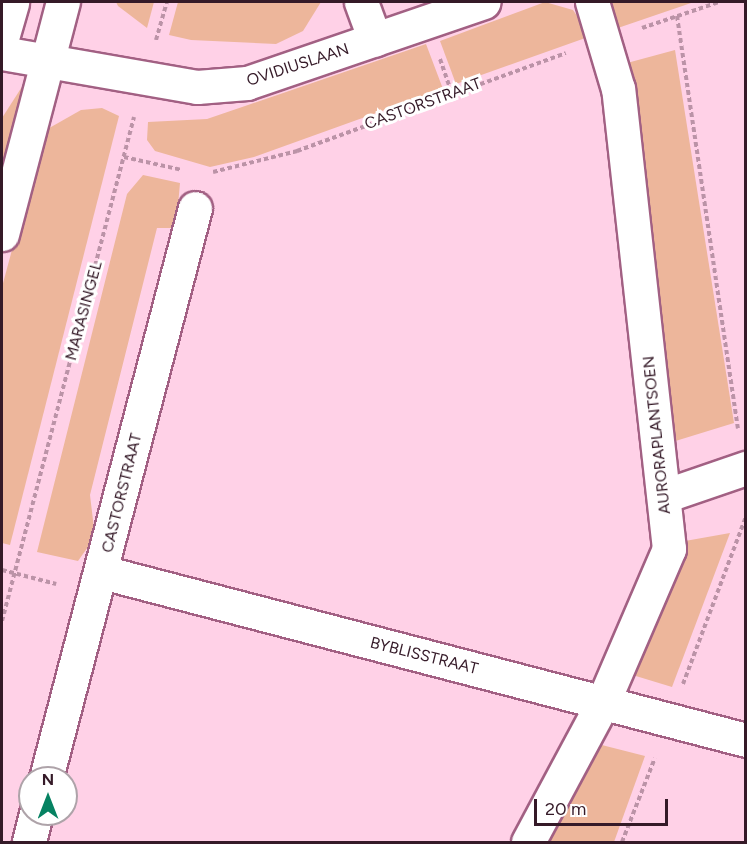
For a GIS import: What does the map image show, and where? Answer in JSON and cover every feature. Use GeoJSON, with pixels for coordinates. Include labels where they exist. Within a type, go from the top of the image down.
{"type":"FeatureCollection","features":[{"type":"Feature","properties":{"kind":"street"},"geometry":{"type":"LineString","coordinates":[[2,38],[12,2]]}},
{"type":"Feature","properties":{"kind":"street"},"geometry":{"type":"LineString","coordinates":[[2,234],[63,2]]}},
{"type":"Feature","properties":{"kind":"street"},"geometry":{"type":"LineString","coordinates":[[361,2],[375,40]]}},
{"type":"Feature","properties":{"kind":"street","name":"OVIDIUSLAAN"},"geometry":{"type":"LineString","coordinates":[[2,53],[47,64],[143,81],[196,87],[247,83],[483,2]]}},
{"type":"Feature","properties":{"kind":"street","name":"AURORAPLANTSOEN"},"geometry":{"type":"LineString","coordinates":[[528,843],[603,702],[669,549],[618,89],[592,2]]}},
{"type":"Feature","properties":{"kind":"street","name":"CASTORSTRAAT"},"geometry":{"type":"LineString","coordinates":[[49,766],[99,583],[195,208]]}},
{"type":"Feature","properties":{"kind":"street"},"geometry":{"type":"LineString","coordinates":[[664,496],[744,469]]}},
{"type":"Feature","properties":{"kind":"street","name":"BYBLISSTRAAT"},"geometry":{"type":"LineString","coordinates":[[99,583],[603,702],[746,740]]}},
{"type":"Feature","properties":{"kind":"street"},"geometry":{"type":"LineString","coordinates":[[29,843],[33,826]]}},
{"type":"Feature","properties":{"kind":"path","name":"MARASINGEL"},"geometry":{"type":"LineString","coordinates":[[2,621],[143,81],[167,2]]}},
{"type":"Feature","properties":{"kind":"path","name":"CASTORSTRAAT"},"geometry":{"type":"LineString","coordinates":[[203,174],[297,151],[604,40],[719,2]]}},
{"type":"Feature","properties":{"kind":"path"},"geometry":{"type":"LineString","coordinates":[[677,16],[728,345],[744,469]]}},
{"type":"Feature","properties":{"kind":"path"},"geometry":{"type":"LineString","coordinates":[[124,157],[192,172]]}},
{"type":"Feature","properties":{"kind":"path"},"geometry":{"type":"LineString","coordinates":[[622,843],[746,516]]}},
{"type":"Feature","properties":{"kind":"path"},"geometry":{"type":"LineString","coordinates":[[2,570],[14,574],[99,583]]}},
{"type":"Feature","properties":{"kind":"shaded area"},"geometry":{"type":"Polygon","coordinates":[[[116,2],[154,2],[147,28],[118,6],[116,2]]]}},
{"type":"Feature","properties":{"kind":"shaded area"},"geometry":{"type":"Polygon","coordinates":[[[178,2],[321,2],[303,31],[276,44],[191,40],[169,35],[178,2]]]}},
{"type":"Feature","properties":{"kind":"shaded area"},"geometry":{"type":"Polygon","coordinates":[[[545,2],[573,10],[591,36],[456,84],[440,41],[545,2]]]}},
{"type":"Feature","properties":{"kind":"shaded area"},"geometry":{"type":"Polygon","coordinates":[[[609,2],[694,2],[612,30],[609,2]]]}},
{"type":"Feature","properties":{"kind":"shaded area"},"geometry":{"type":"Polygon","coordinates":[[[426,44],[443,89],[254,157],[210,167],[155,151],[147,140],[148,122],[207,119],[426,44]]]}},
{"type":"Feature","properties":{"kind":"shaded area"},"geometry":{"type":"Polygon","coordinates":[[[675,50],[734,423],[669,443],[627,63],[675,50]]]}},
{"type":"Feature","properties":{"kind":"shaded area"},"geometry":{"type":"Polygon","coordinates":[[[25,82],[2,174],[2,118],[25,82]]]}},
{"type":"Feature","properties":{"kind":"shaded area"},"geometry":{"type":"Polygon","coordinates":[[[102,108],[119,116],[10,545],[2,543],[2,287],[44,131],[81,110],[102,108]]]}},
{"type":"Feature","properties":{"kind":"shaded area"},"geometry":{"type":"Polygon","coordinates":[[[143,175],[180,183],[176,228],[157,228],[90,495],[95,537],[78,561],[37,552],[127,194],[143,175]]]}},
{"type":"Feature","properties":{"kind":"shaded area"},"geometry":{"type":"Polygon","coordinates":[[[730,533],[672,687],[626,673],[685,541],[730,533]]]}},
{"type":"Feature","properties":{"kind":"shaded area"},"geometry":{"type":"Polygon","coordinates":[[[590,742],[645,756],[614,842],[539,842],[590,742]]]}}]}
